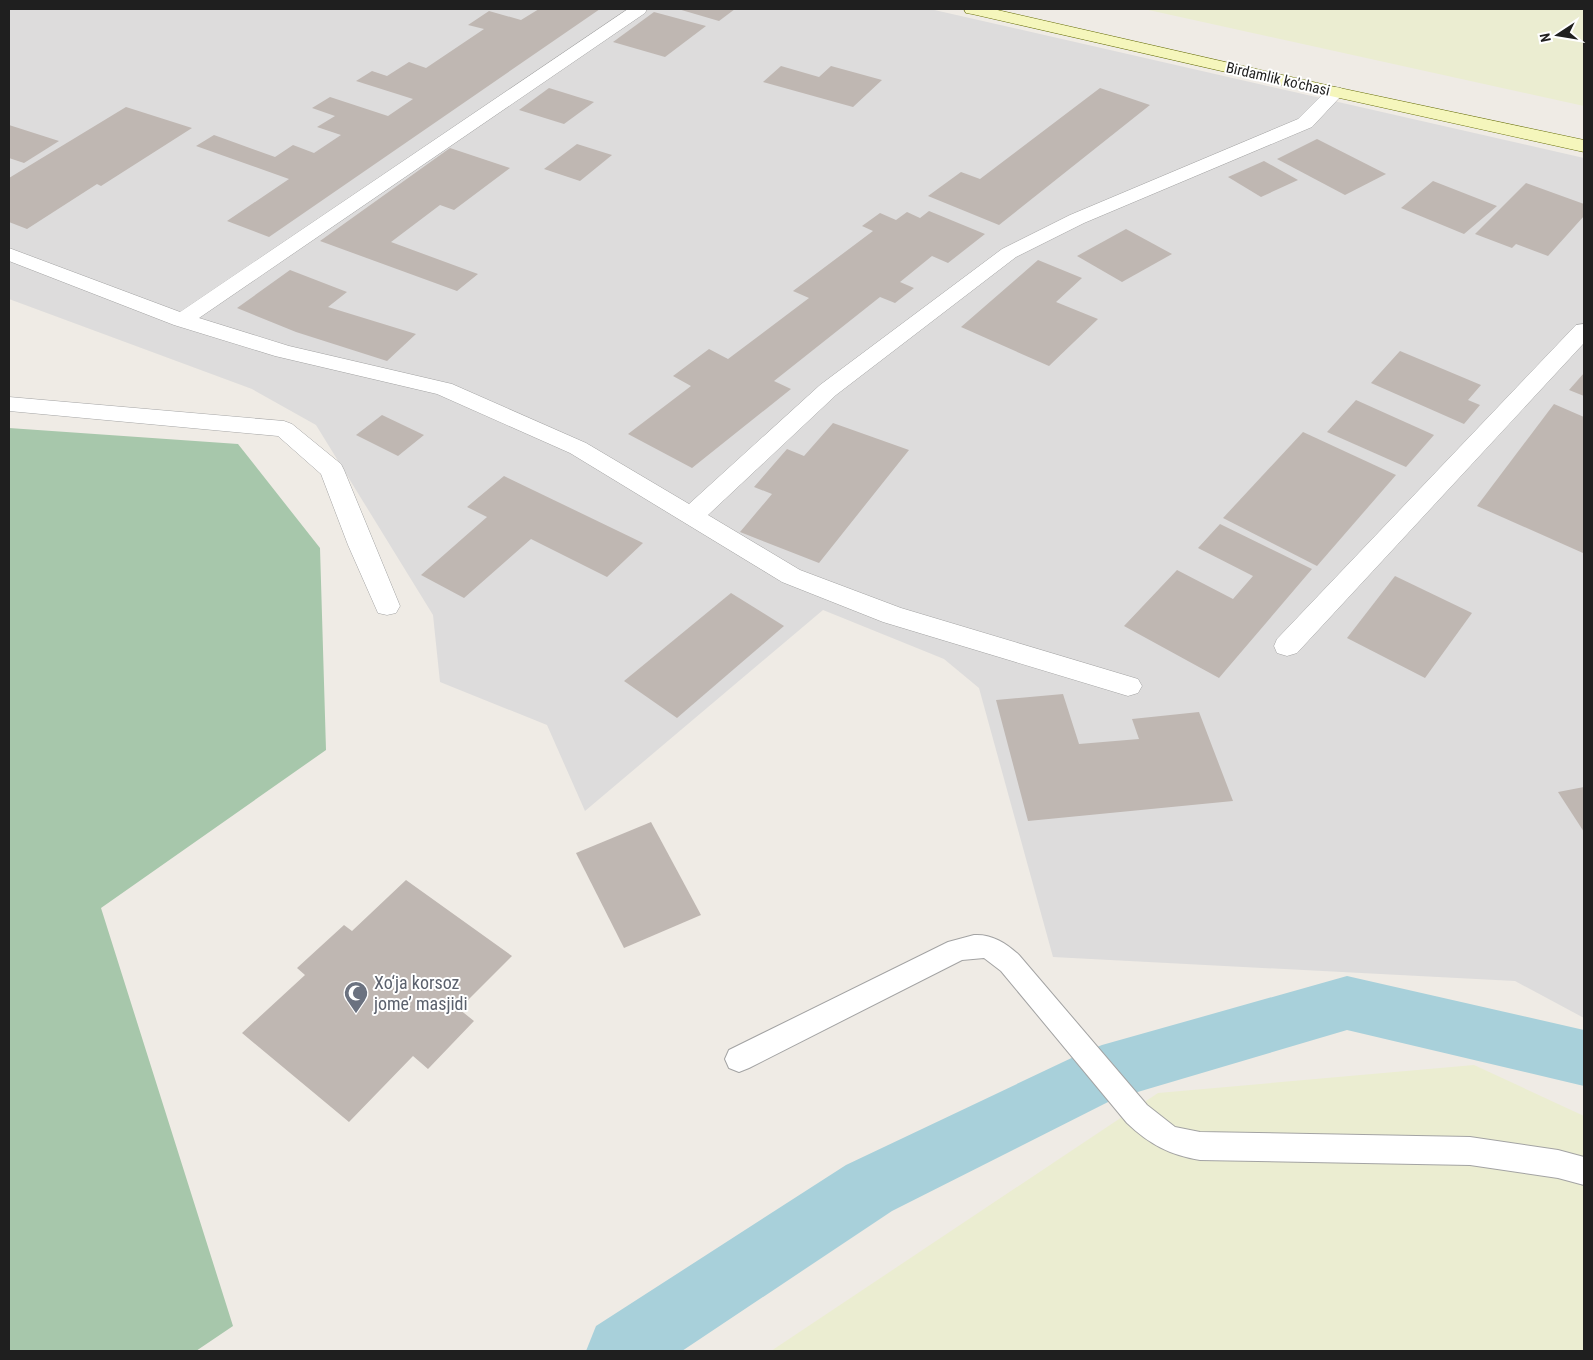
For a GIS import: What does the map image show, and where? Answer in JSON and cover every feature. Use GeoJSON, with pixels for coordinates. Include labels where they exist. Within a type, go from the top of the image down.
{"type":"FeatureCollection","features":[{"type":"Feature","properties":{"kind":"street"},"geometry":{"type":"LineString","coordinates":[[182,320],[639,9]]}},
{"type":"Feature","properties":{"kind":"street","name":"Birdamlik ko'chasi"},"geometry":{"type":"LineString","coordinates":[[972,9],[1335,92],[1584,146]]}},
{"type":"Feature","properties":{"kind":"street"},"geometry":{"type":"LineString","coordinates":[[690,516],[828,390],[1009,253],[1077,218],[1305,123],[1335,92]]}},
{"type":"Feature","properties":{"kind":"street"},"geometry":{"type":"LineString","coordinates":[[9,254],[182,320],[283,351],[444,389],[578,448],[791,576],[882,612],[1128,686]]}},
{"type":"Feature","properties":{"kind":"street"},"geometry":{"type":"LineString","coordinates":[[1287,646],[1584,330]]}},
{"type":"Feature","properties":{"kind":"street"},"geometry":{"type":"LineString","coordinates":[[9,404],[284,429],[332,470],[387,606]]}},
{"type":"Feature","properties":{"kind":"lane"},"geometry":{"type":"LineString","coordinates":[[739,1059],[957,950],[978,946],[994,949],[1010,963],[1137,1114],[1158,1134],[1180,1144],[1200,1146],[1470,1151],[1558,1164],[1584,1171]]}},
{"type":"Feature","properties":{"kind":"shaded area"},"geometry":{"type":"Polygon","coordinates":[[[9,9],[930,9],[1584,158],[1584,1018],[1515,981],[1053,957],[979,688],[944,659],[823,610],[585,811],[547,725],[440,682],[433,615],[316,425],[252,389],[9,299],[9,9]]]}},
{"type":"Feature","properties":{"kind":"green space"},"geometry":{"type":"Polygon","coordinates":[[[1144,9],[1584,9],[1584,106],[1144,9]]]}},
{"type":"Feature","properties":{"kind":"green space"},"geometry":{"type":"Polygon","coordinates":[[[9,428],[238,444],[320,548],[326,750],[101,908],[233,1326],[196,1351],[9,1351],[9,428]]]}},
{"type":"Feature","properties":{"kind":"green space"},"geometry":{"type":"Polygon","coordinates":[[[1474,1065],[1584,1116],[1584,1351],[771,1351],[1158,1093],[1474,1065]]]}},
{"type":"Feature","properties":{"kind":"building"},"geometry":{"type":"Polygon","coordinates":[[[539,9],[600,9],[269,237],[227,221],[289,179],[196,146],[214,135],[275,157],[293,145],[314,153],[341,135],[317,127],[335,116],[312,108],[330,97],[388,116],[413,99],[356,81],[372,71],[387,76],[409,62],[426,68],[484,29],[468,25],[489,11],[521,20],[539,9]]]}},
{"type":"Feature","properties":{"kind":"building"},"geometry":{"type":"Polygon","coordinates":[[[678,9],[735,9],[719,21],[678,9]]]}},
{"type":"Feature","properties":{"kind":"building"},"geometry":{"type":"Polygon","coordinates":[[[654,12],[706,26],[665,57],[613,42],[654,12]]]}},
{"type":"Feature","properties":{"kind":"building"},"geometry":{"type":"Polygon","coordinates":[[[781,66],[819,77],[831,66],[882,80],[853,107],[763,82],[781,66]]]}},
{"type":"Feature","properties":{"kind":"building"},"geometry":{"type":"Polygon","coordinates":[[[549,88],[594,102],[564,124],[519,110],[549,88]]]}},
{"type":"Feature","properties":{"kind":"building"},"geometry":{"type":"Polygon","coordinates":[[[1100,88],[1150,105],[999,225],[928,196],[961,172],[980,179],[1100,88]]]}},
{"type":"Feature","properties":{"kind":"building"},"geometry":{"type":"Polygon","coordinates":[[[126,107],[192,128],[101,186],[97,184],[27,229],[9,222],[9,178],[126,107]]]}},
{"type":"Feature","properties":{"kind":"building"},"geometry":{"type":"Polygon","coordinates":[[[9,125],[59,141],[24,163],[9,158],[9,125]]]}},
{"type":"Feature","properties":{"kind":"building"},"geometry":{"type":"Polygon","coordinates":[[[1317,139],[1386,174],[1345,195],[1277,159],[1317,139]]]}},
{"type":"Feature","properties":{"kind":"building"},"geometry":{"type":"Polygon","coordinates":[[[577,144],[612,155],[580,181],[544,169],[577,144]]]}},
{"type":"Feature","properties":{"kind":"building"},"geometry":{"type":"Polygon","coordinates":[[[450,148],[510,168],[454,210],[440,205],[391,242],[478,274],[457,291],[320,241],[450,148]]]}},
{"type":"Feature","properties":{"kind":"building"},"geometry":{"type":"Polygon","coordinates":[[[1264,161],[1298,180],[1261,197],[1228,177],[1264,161]]]}},
{"type":"Feature","properties":{"kind":"building"},"geometry":{"type":"Polygon","coordinates":[[[1433,181],[1497,206],[1464,234],[1401,208],[1433,181]]]}},
{"type":"Feature","properties":{"kind":"building"},"geometry":{"type":"Polygon","coordinates":[[[1526,183],[1584,204],[1584,216],[1548,256],[1516,244],[1512,248],[1475,234],[1526,183]]]}},
{"type":"Feature","properties":{"kind":"building"},"geometry":{"type":"Polygon","coordinates":[[[929,211],[985,234],[948,263],[932,256],[900,282],[914,288],[895,303],[880,297],[774,381],[791,389],[692,468],[628,434],[691,386],[673,376],[709,349],[728,359],[809,298],[793,291],[873,231],[862,226],[880,213],[896,220],[907,212],[920,218],[929,211]]]}},
{"type":"Feature","properties":{"kind":"building"},"geometry":{"type":"Polygon","coordinates":[[[1126,229],[1172,254],[1122,282],[1077,256],[1126,229]]]}},
{"type":"Feature","properties":{"kind":"building"},"geometry":{"type":"Polygon","coordinates":[[[1038,260],[1082,278],[1056,302],[1098,319],[1049,366],[961,327],[1038,260]]]}},
{"type":"Feature","properties":{"kind":"building"},"geometry":{"type":"Polygon","coordinates":[[[290,270],[347,292],[328,307],[416,334],[387,361],[296,332],[237,308],[290,270]]]}},
{"type":"Feature","properties":{"kind":"building"},"geometry":{"type":"Polygon","coordinates":[[[1400,351],[1481,385],[1468,400],[1480,405],[1464,424],[1371,383],[1400,351]]]}},
{"type":"Feature","properties":{"kind":"building"},"geometry":{"type":"Polygon","coordinates":[[[1584,373],[1584,396],[1569,390],[1584,373]]]}},
{"type":"Feature","properties":{"kind":"building"},"geometry":{"type":"Polygon","coordinates":[[[1356,400],[1434,435],[1406,467],[1327,432],[1356,400]]]}},
{"type":"Feature","properties":{"kind":"building"},"geometry":{"type":"Polygon","coordinates":[[[1554,404],[1584,417],[1583,553],[1477,506],[1554,404]]]}},
{"type":"Feature","properties":{"kind":"building"},"geometry":{"type":"Polygon","coordinates":[[[382,415],[424,435],[398,456],[356,435],[382,415]]]}},
{"type":"Feature","properties":{"kind":"building"},"geometry":{"type":"Polygon","coordinates":[[[833,423],[909,450],[819,563],[740,532],[772,494],[754,487],[787,449],[804,456],[833,423]]]}},
{"type":"Feature","properties":{"kind":"building"},"geometry":{"type":"Polygon","coordinates":[[[1303,432],[1396,475],[1317,566],[1223,518],[1303,432]]]}},
{"type":"Feature","properties":{"kind":"building"},"geometry":{"type":"Polygon","coordinates":[[[504,476],[643,543],[607,577],[531,539],[464,598],[421,575],[487,517],[467,507],[504,476]]]}},
{"type":"Feature","properties":{"kind":"building"},"geometry":{"type":"Polygon","coordinates":[[[1220,524],[1312,569],[1219,678],[1124,626],[1177,570],[1233,599],[1253,576],[1198,548],[1220,524]]]}},
{"type":"Feature","properties":{"kind":"building"},"geometry":{"type":"Polygon","coordinates":[[[1395,576],[1472,613],[1425,678],[1347,638],[1395,576]]]}},
{"type":"Feature","properties":{"kind":"building"},"geometry":{"type":"Polygon","coordinates":[[[731,593],[784,626],[677,718],[624,681],[731,593]]]}},
{"type":"Feature","properties":{"kind":"building"},"geometry":{"type":"Polygon","coordinates":[[[1063,694],[1079,744],[1139,739],[1132,719],[1199,712],[1233,801],[1028,821],[996,700],[1063,694]]]}},
{"type":"Feature","properties":{"kind":"building"},"geometry":{"type":"Polygon","coordinates":[[[1584,787],[1584,832],[1558,792],[1584,787]]]}},
{"type":"Feature","properties":{"kind":"building"},"geometry":{"type":"Polygon","coordinates":[[[651,822],[701,915],[624,948],[576,853],[651,822]]]}},
{"type":"Feature","properties":{"kind":"building"},"geometry":{"type":"Polygon","coordinates":[[[406,880],[512,956],[459,1009],[474,1021],[428,1069],[413,1056],[349,1122],[242,1033],[305,975],[297,968],[344,925],[352,931],[406,880]]]}},
{"type":"Feature","properties":{"kind":"waterway"},"geometry":{"type":"LineString","coordinates":[[621,1351],[869,1188],[1102,1074],[1347,1003],[1584,1058]]}},
{"type":"Feature","properties":{"kind":"place","name":"Xo‘ja korsoz jome’ masjidi"},"geometry":{"type":"Point","coordinates":[356,1014]}}]}
